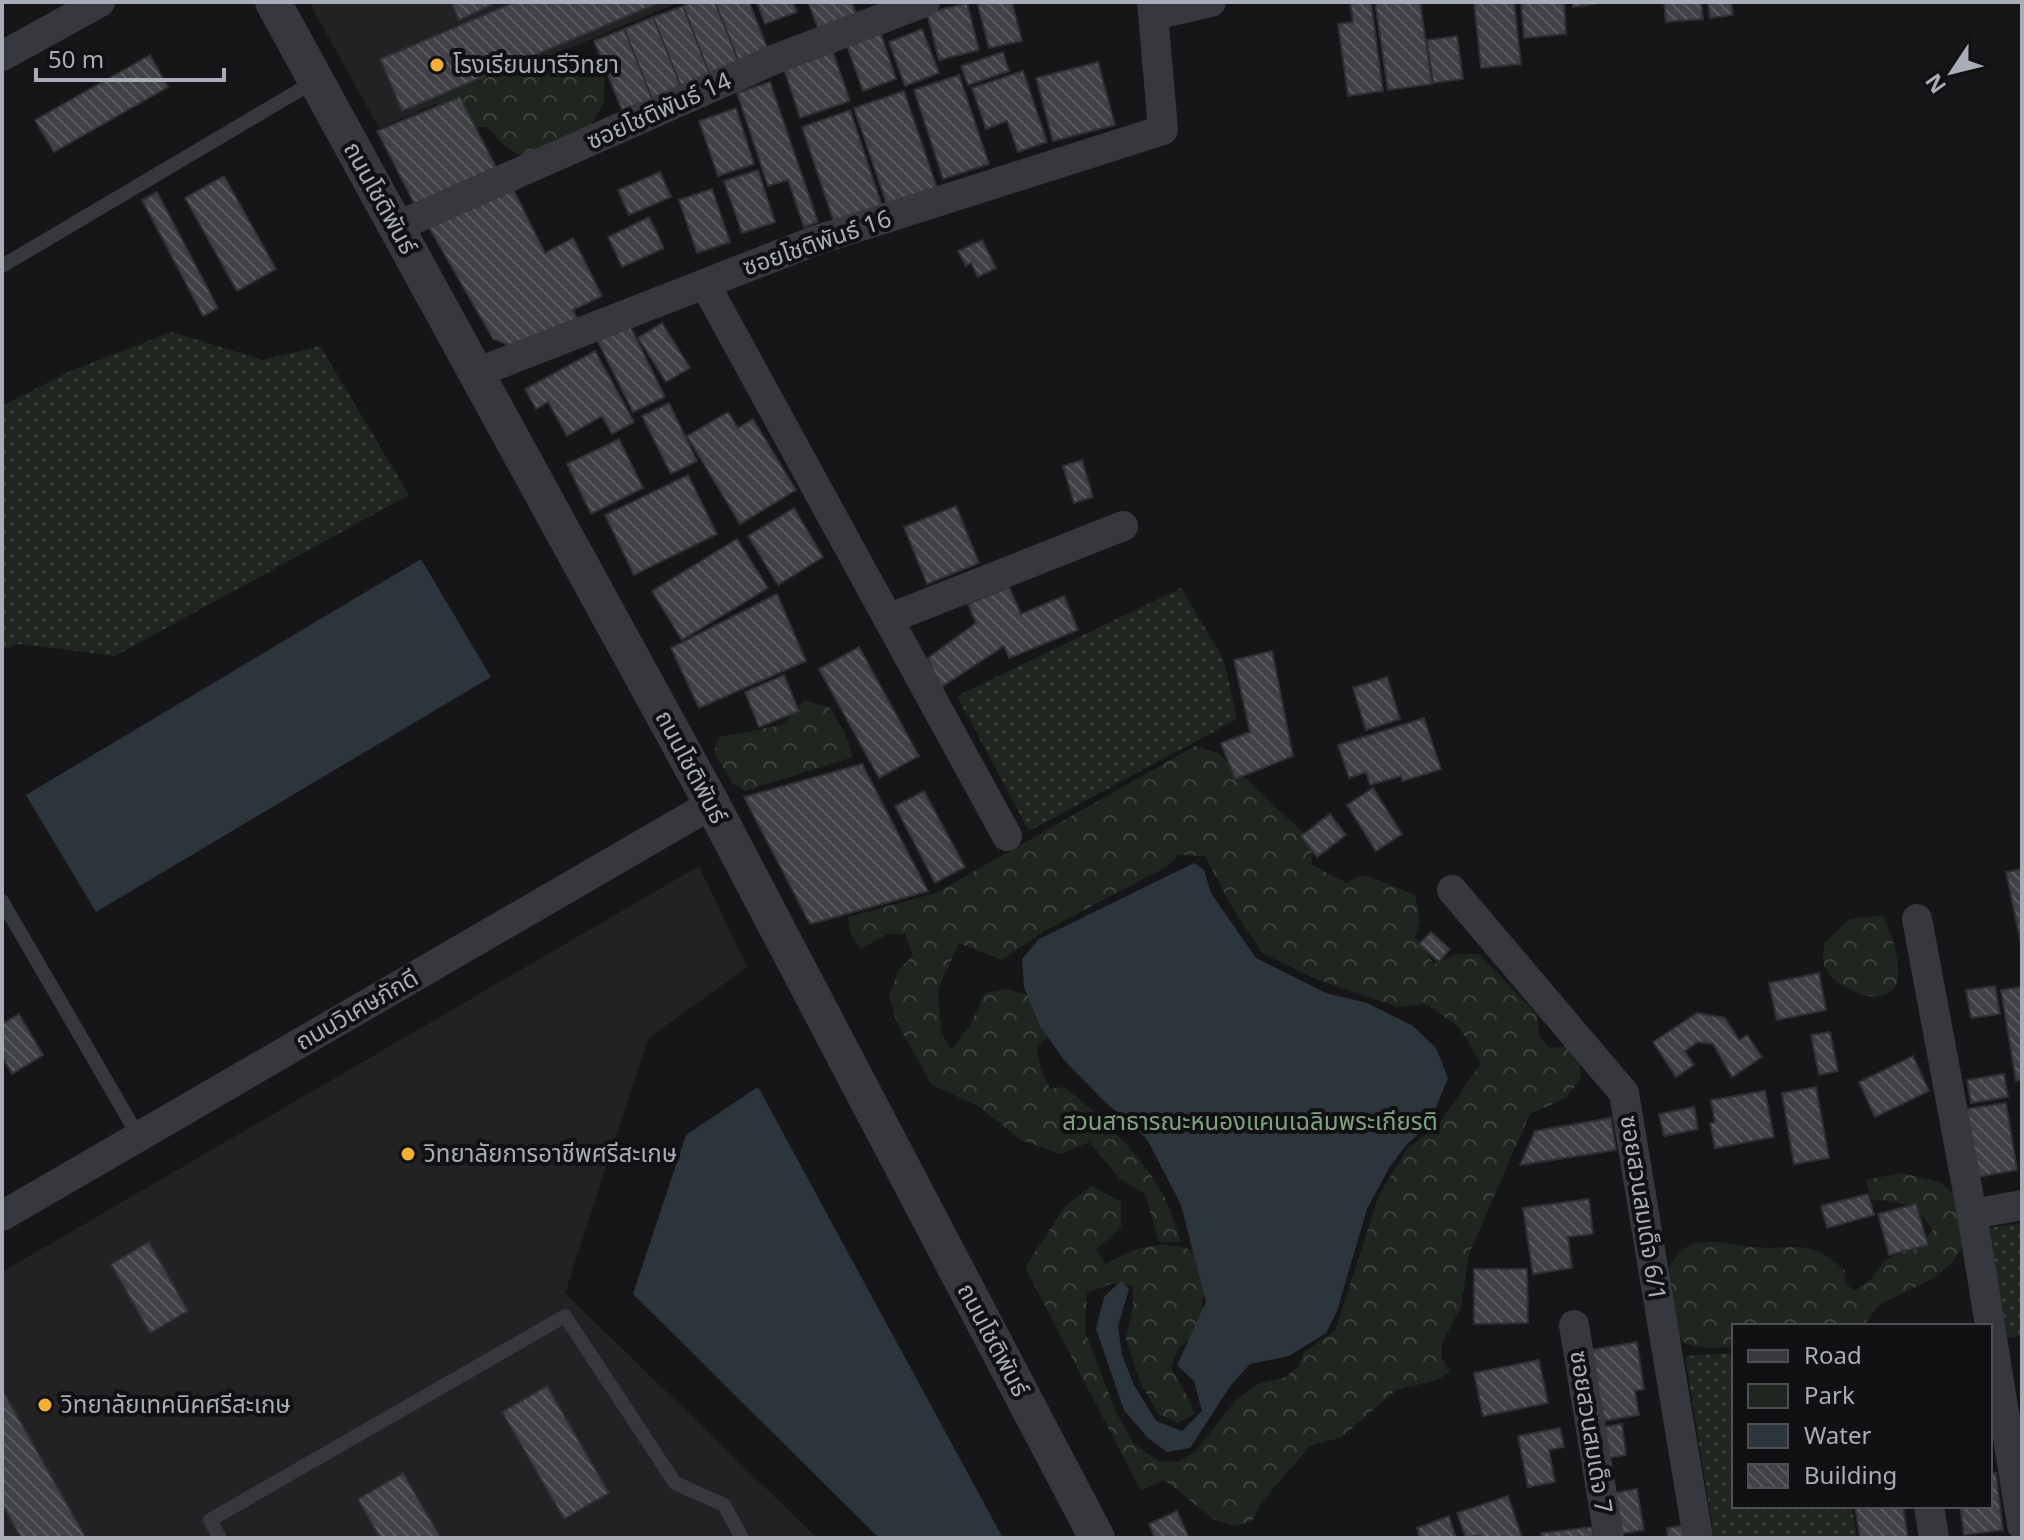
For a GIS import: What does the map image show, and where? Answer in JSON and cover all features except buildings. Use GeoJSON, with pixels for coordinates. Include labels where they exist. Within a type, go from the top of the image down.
{"type":"FeatureCollection","features":[{"type":"Feature","properties":{"kind":"street"},"geometry":{"type":"LineString","coordinates":[[2,56],[100,2]]}},
{"type":"Feature","properties":{"kind":"street","name":"ถนนโชติพันธ์"},"geometry":{"type":"LineString","coordinates":[[273,2],[712,804],[1097,1538]]}},
{"type":"Feature","properties":{"kind":"street","name":"ซอยโชติพันธ์ 14"},"geometry":{"type":"LineString","coordinates":[[396,227],[773,60],[925,2]]}},
{"type":"Feature","properties":{"kind":"street"},"geometry":{"type":"LineString","coordinates":[[1153,9],[1211,2]]}},
{"type":"Feature","properties":{"kind":"street","name":"ซอยโชติพันธ์ 16"},"geometry":{"type":"LineString","coordinates":[[476,373],[817,240],[1163,130],[1153,9]]}},
{"type":"Feature","properties":{"kind":"street"},"geometry":{"type":"LineString","coordinates":[[705,284],[1007,836]]}},
{"type":"Feature","properties":{"kind":"street"},"geometry":{"type":"LineString","coordinates":[[888,619],[1123,526]]}},
{"type":"Feature","properties":{"kind":"street","name":"ถนนวิเศษภักดี"},"geometry":{"type":"LineString","coordinates":[[2,1216],[712,804]]}},
{"type":"Feature","properties":{"kind":"street","name":"ซอยสวนสมเด็จ 6/1"},"geometry":{"type":"LineString","coordinates":[[1452,890],[1624,1093],[1698,1538]]}},
{"type":"Feature","properties":{"kind":"street"},"geometry":{"type":"LineString","coordinates":[[1917,919],[1990,1324]]}},
{"type":"Feature","properties":{"kind":"street"},"geometry":{"type":"LineString","coordinates":[[1972,1214],[2022,1205]]}},
{"type":"Feature","properties":{"kind":"street","name":"ซอยสวนสมเด็จ 7"},"geometry":{"type":"LineString","coordinates":[[1574,1325],[1609,1538]]}},
{"type":"Feature","properties":{"kind":"street"},"geometry":{"type":"LineString","coordinates":[[1992,1338],[2022,1525]]}},
{"type":"Feature","properties":{"kind":"street"},"geometry":{"type":"LineString","coordinates":[[1929,1508],[1934,1538]]}},
{"type":"Feature","properties":{"kind":"lane"},"geometry":{"type":"LineString","coordinates":[[2,266],[316,81]]}},
{"type":"Feature","properties":{"kind":"lane"},"geometry":{"type":"LineString","coordinates":[[2,901],[139,1137]]}},
{"type":"Feature","properties":{"kind":"lane"},"geometry":{"type":"LineString","coordinates":[[220,1538],[210,1520],[565,1316],[675,1483],[724,1505],[742,1538]]}},
{"type":"Feature","properties":{"kind":"shaded area","name":"โรงเรียนมารีวิทยา"},"geometry":{"type":"Polygon","coordinates":[[[309,2],[680,2],[379,128],[309,2]]]}},
{"type":"Feature","properties":{"kind":"shaded area","name":"วิทยาลัยการอาชีพศรีสะเกษ"},"geometry":{"type":"Polygon","coordinates":[[[699,866],[747,967],[648,1039],[565,1293],[817,1538],[2,1538],[2,1272],[699,866]]]}},
{"type":"Feature","properties":{"kind":"green space"},"geometry":{"type":"Polygon","coordinates":[[[573,55],[588,57],[604,78],[604,102],[589,130],[523,157],[507,148],[487,127],[451,126],[439,114],[437,102],[442,91],[492,62],[548,62],[573,55]]]}},
{"type":"Feature","properties":{"kind":"green space"},"geometry":{"type":"Polygon","coordinates":[[[171,332],[263,360],[320,346],[409,495],[115,656],[19,644],[2,650],[2,406],[66,373],[171,332]]]}},
{"type":"Feature","properties":{"kind":"green space"},"geometry":{"type":"Polygon","coordinates":[[[1181,588],[1224,660],[1237,719],[1029,831],[957,696],[1181,588]]]}},
{"type":"Feature","properties":{"kind":"green space"},"geometry":{"type":"Polygon","coordinates":[[[805,700],[830,708],[845,733],[853,757],[745,791],[733,784],[714,753],[719,737],[782,725],[805,700]]]}},
{"type":"Feature","properties":{"kind":"green space"},"geometry":{"type":"Polygon","coordinates":[[[1195,746],[1218,753],[1311,840],[1312,865],[1347,883],[1359,876],[1370,877],[1415,895],[1420,920],[1415,937],[1434,964],[1455,954],[1479,954],[1537,1015],[1539,1034],[1549,1048],[1570,1046],[1579,1054],[1581,1078],[1566,1098],[1530,1114],[1469,1254],[1461,1307],[1442,1343],[1441,1357],[1450,1371],[1438,1380],[1396,1390],[1342,1437],[1310,1446],[1261,1503],[1252,1521],[1234,1526],[1215,1520],[1164,1480],[1141,1491],[1025,1267],[1066,1205],[1092,1186],[1121,1202],[1121,1227],[1096,1250],[1106,1264],[1130,1252],[1152,1246],[1176,1246],[1202,1254],[1212,1284],[1201,1300],[1207,1319],[1196,1334],[1179,1347],[1171,1368],[1194,1414],[1178,1423],[1159,1415],[1140,1382],[1126,1339],[1133,1307],[1133,1286],[1113,1283],[1087,1293],[1085,1332],[1117,1414],[1134,1444],[1160,1462],[1181,1461],[1197,1449],[1237,1399],[1260,1383],[1286,1377],[1299,1366],[1304,1352],[1335,1331],[1379,1195],[1407,1149],[1439,1124],[1481,1063],[1459,1027],[1426,1004],[1398,1007],[1318,980],[1263,954],[1234,911],[1205,856],[1179,855],[1168,866],[1046,930],[1002,960],[959,943],[938,989],[941,1032],[951,1050],[970,1025],[985,993],[1005,989],[1037,997],[1059,1025],[1037,1048],[1041,1069],[1050,1089],[1064,1087],[1078,1098],[1121,1138],[1147,1169],[1166,1200],[1181,1242],[1159,1242],[1145,1194],[1119,1178],[1089,1142],[1061,1154],[1021,1140],[978,1106],[932,1085],[897,1023],[889,996],[899,969],[913,956],[905,934],[888,934],[861,949],[850,933],[848,917],[936,893],[1195,746]]]}},
{"type":"Feature","properties":{"kind":"green space"},"geometry":{"type":"Polygon","coordinates":[[[1883,915],[1896,952],[1898,976],[1894,988],[1886,994],[1864,995],[1840,984],[1831,976],[1824,965],[1824,943],[1850,919],[1883,915]]]}},
{"type":"Feature","properties":{"kind":"green space"},"geometry":{"type":"Polygon","coordinates":[[[1901,1173],[1940,1182],[1965,1204],[1966,1242],[1953,1262],[1934,1278],[1879,1305],[1865,1324],[1732,1324],[1732,1347],[1699,1347],[1682,1340],[1671,1310],[1669,1267],[1691,1244],[1710,1242],[1811,1249],[1845,1271],[1845,1283],[1854,1291],[1871,1279],[1885,1260],[1913,1248],[1933,1230],[1920,1214],[1907,1206],[1871,1199],[1866,1180],[1901,1173]]]}},
{"type":"Feature","properties":{"kind":"green space"},"geometry":{"type":"Polygon","coordinates":[[[2022,1223],[2022,1336],[2007,1338],[1989,1228],[2022,1223]]]}},
{"type":"Feature","properties":{"kind":"green space"},"geometry":{"type":"Polygon","coordinates":[[[1732,1353],[1732,1508],[1852,1508],[1857,1538],[1714,1538],[1685,1356],[1732,1353]]]}},
{"type":"Feature","properties":{"kind":"water"},"geometry":{"type":"Polygon","coordinates":[[[421,559],[491,677],[96,912],[26,795],[421,559]]]}},
{"type":"Feature","properties":{"kind":"water"},"geometry":{"type":"Polygon","coordinates":[[[1194,863],[1204,870],[1211,893],[1256,958],[1326,993],[1367,1003],[1413,1026],[1436,1048],[1448,1078],[1429,1125],[1407,1144],[1389,1168],[1367,1209],[1337,1311],[1326,1333],[1289,1356],[1250,1364],[1231,1385],[1190,1448],[1167,1452],[1147,1437],[1124,1410],[1096,1329],[1104,1297],[1121,1281],[1129,1289],[1118,1326],[1122,1355],[1134,1385],[1156,1421],[1182,1431],[1202,1411],[1194,1381],[1177,1365],[1206,1302],[1181,1205],[1147,1139],[1064,1060],[1040,1026],[1024,987],[1022,959],[1039,939],[1194,863]]]}},
{"type":"Feature","properties":{"kind":"water"},"geometry":{"type":"Polygon","coordinates":[[[758,1087],[1003,1538],[879,1538],[633,1294],[686,1135],[758,1087]]]}},
{"type":"Feature","properties":{"kind":"place","name":"โรงเรียนมารีวิทยา"},"geometry":{"type":"Point","coordinates":[437,65]}},
{"type":"Feature","properties":{"kind":"place","name":"วิทยาลัยการอาชีพศรีสะเกษ"},"geometry":{"type":"Point","coordinates":[408,1154]}},
{"type":"Feature","properties":{"kind":"place","name":"วิทยาลัยเทคนิคศรีสะเกษ"},"geometry":{"type":"Point","coordinates":[45,1405]}},
{"type":"Feature","properties":{"kind":"park label","name":"สวนสาธารณะหนองแคนเฉลิมพระเกียรติ"},"geometry":{"type":"Point","coordinates":[1250,1122]}}]}
